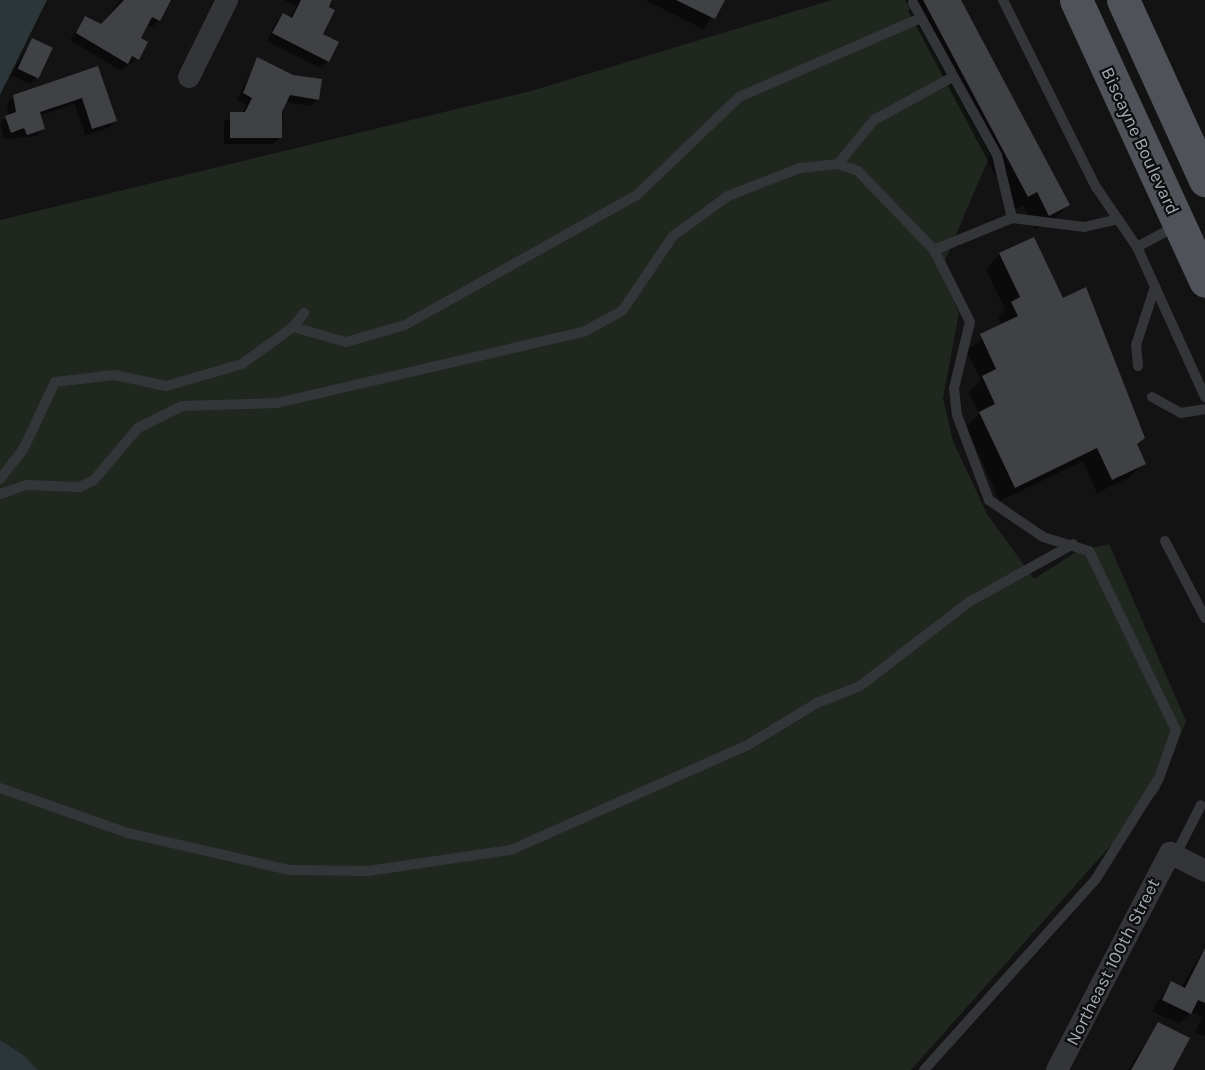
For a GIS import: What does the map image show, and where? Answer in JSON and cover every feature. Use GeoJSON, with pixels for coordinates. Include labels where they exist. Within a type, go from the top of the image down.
{"type":"FeatureCollection","features":[{"type":"Feature","properties":{"kind":"main road","name":"Biscayne Boulevard"},"geometry":{"type":"LineString","coordinates":[[1076,0],[1205,281]]}},
{"type":"Feature","properties":{"kind":"main road"},"geometry":{"type":"LineString","coordinates":[[1123,0],[1205,180]]}},
{"type":"Feature","properties":{"kind":"street"},"geometry":{"type":"LineString","coordinates":[[189,76],[227,0]]}},
{"type":"Feature","properties":{"kind":"street"},"geometry":{"type":"LineString","coordinates":[[1172,855],[1205,871]]}},
{"type":"Feature","properties":{"kind":"street","name":"Northeast 100th Street"},"geometry":{"type":"LineString","coordinates":[[1057,1070],[1172,855]]}},
{"type":"Feature","properties":{"kind":"lane"},"geometry":{"type":"LineString","coordinates":[[1002,0],[1096,187],[1137,247],[1205,397]]}},
{"type":"Feature","properties":{"kind":"lane"},"geometry":{"type":"LineString","coordinates":[[913,3],[997,155],[1012,218]]}},
{"type":"Feature","properties":{"kind":"lane"},"geometry":{"type":"LineString","coordinates":[[293,327],[346,342],[405,325],[638,194],[739,97],[921,18]]}},
{"type":"Feature","properties":{"kind":"lane"},"geometry":{"type":"LineString","coordinates":[[838,164],[874,120],[954,77]]}},
{"type":"Feature","properties":{"kind":"lane"},"geometry":{"type":"LineString","coordinates":[[0,488],[80,487],[94,480],[138,428],[182,406],[277,403],[583,332],[622,310],[673,236],[728,195],[768,177],[838,164],[872,181],[934,250],[970,322],[954,388],[957,415],[989,500],[1043,537],[1084,546],[1093,557],[1169,711],[1176,730],[1172,750],[1096,879],[924,1070]]}},
{"type":"Feature","properties":{"kind":"lane"},"geometry":{"type":"LineString","coordinates":[[934,250],[1012,218],[1084,227],[1118,219]]}},
{"type":"Feature","properties":{"kind":"lane"},"geometry":{"type":"LineString","coordinates":[[1137,247],[1179,225]]}},
{"type":"Feature","properties":{"kind":"lane"},"geometry":{"type":"LineString","coordinates":[[1138,366],[1136,345],[1155,286]]}},
{"type":"Feature","properties":{"kind":"lane"},"geometry":{"type":"LineString","coordinates":[[0,479],[23,450],[55,382],[115,375],[166,387],[242,364],[293,327],[304,313]]}},
{"type":"Feature","properties":{"kind":"lane"},"geometry":{"type":"LineString","coordinates":[[1152,397],[1181,413],[1205,409]]}},
{"type":"Feature","properties":{"kind":"lane"},"geometry":{"type":"LineString","coordinates":[[0,494],[15,488]]}},
{"type":"Feature","properties":{"kind":"lane"},"geometry":{"type":"LineString","coordinates":[[1165,541],[1205,618]]}},
{"type":"Feature","properties":{"kind":"lane"},"geometry":{"type":"LineString","coordinates":[[0,788],[129,833],[291,870],[368,871],[518,848],[746,746],[818,703],[860,686],[969,602],[1073,544]]}},
{"type":"Feature","properties":{"kind":"lane"},"geometry":{"type":"LineString","coordinates":[[1172,855],[1204,803]]}},
{"type":"Feature","properties":{"kind":"shaded area"},"geometry":{"type":"Polygon","coordinates":[[[0,0],[47,0],[0,95],[0,0]]]}},
{"type":"Feature","properties":{"kind":"shaded area"},"geometry":{"type":"Polygon","coordinates":[[[832,0],[905,0],[990,155],[940,272],[959,313],[943,398],[953,441],[987,514],[1034,579],[1076,552],[1109,544],[1186,721],[1159,791],[911,1070],[0,1070],[0,220],[531,91],[832,0]]]}},
{"type":"Feature","properties":{"kind":"shaded area"},"geometry":{"type":"Polygon","coordinates":[[[0,1040],[22,1054],[38,1070],[0,1070],[0,1040]]]}},
{"type":"Feature","properties":{"kind":"building"},"geometry":{"type":"Polygon","coordinates":[[[124,0],[171,0],[160,21],[152,17],[141,38],[148,42],[139,60],[132,56],[128,64],[76,33],[85,16],[101,24],[124,0]]]}},
{"type":"Feature","properties":{"kind":"building"},"geometry":{"type":"Polygon","coordinates":[[[301,0],[332,0],[329,7],[335,10],[323,34],[339,42],[329,62],[272,33],[283,13],[292,18],[301,0]]]}},
{"type":"Feature","properties":{"kind":"building"},"geometry":{"type":"Polygon","coordinates":[[[676,0],[725,0],[715,19],[676,0]]]}},
{"type":"Feature","properties":{"kind":"building"},"geometry":{"type":"Polygon","coordinates":[[[923,0],[961,0],[1070,205],[1049,216],[1037,192],[1028,197],[923,0]]]}},
{"type":"Feature","properties":{"kind":"building"},"geometry":{"type":"Polygon","coordinates":[[[32,38],[53,48],[38,79],[18,69],[32,38]]]}},
{"type":"Feature","properties":{"kind":"building"},"geometry":{"type":"Polygon","coordinates":[[[257,57],[293,75],[322,79],[319,100],[290,95],[282,112],[282,138],[230,138],[230,112],[245,112],[252,98],[243,93],[257,57]]]}},
{"type":"Feature","properties":{"kind":"building"},"geometry":{"type":"Polygon","coordinates":[[[98,66],[117,121],[92,129],[82,98],[40,112],[45,129],[27,135],[24,128],[11,133],[5,116],[16,112],[13,95],[98,66]]]}},
{"type":"Feature","properties":{"kind":"building"},"geometry":{"type":"Polygon","coordinates":[[[1034,237],[1063,298],[1086,287],[1145,438],[1137,444],[1146,464],[1112,480],[1097,448],[1015,488],[979,412],[995,404],[982,376],[996,369],[980,334],[1018,316],[1011,302],[1020,297],[999,253],[1034,237]]]}},
{"type":"Feature","properties":{"kind":"building"},"geometry":{"type":"Polygon","coordinates":[[[1205,948],[1205,1003],[1198,1000],[1191,1014],[1162,1000],[1171,981],[1185,988],[1205,948]]]}},
{"type":"Feature","properties":{"kind":"building"},"geometry":{"type":"Polygon","coordinates":[[[1158,1022],[1190,1038],[1173,1070],[1131,1070],[1158,1022]]]}}]}
